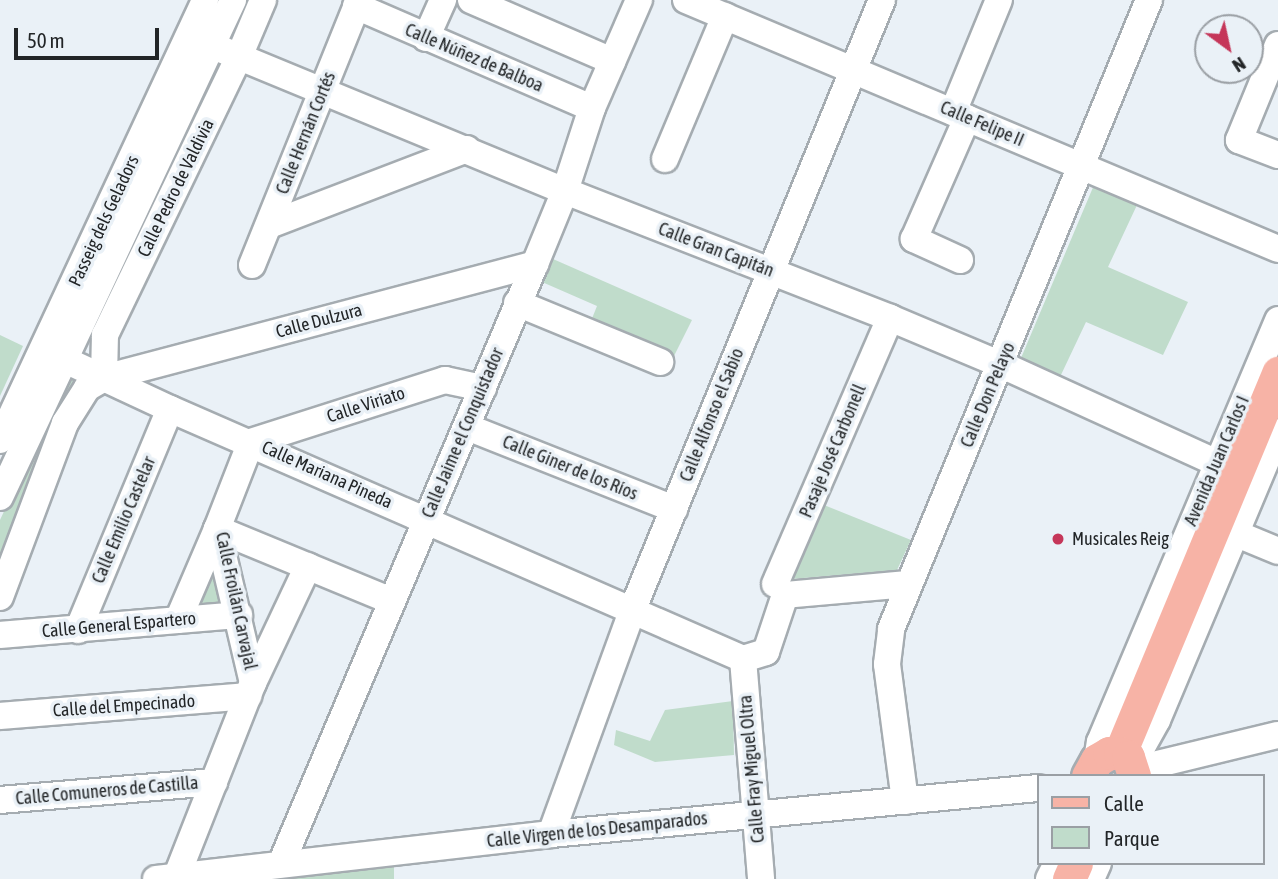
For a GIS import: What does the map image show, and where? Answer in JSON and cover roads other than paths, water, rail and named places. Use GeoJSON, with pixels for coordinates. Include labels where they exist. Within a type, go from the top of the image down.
{"type":"FeatureCollection","features":[{"type":"Feature","properties":{"kind":"main road","name":"Avenida Juan Carlos I"},"geometry":{"type":"LineString","coordinates":[[1117,766],[1226,467],[1278,373]]}},
{"type":"Feature","properties":{"kind":"street","name":"Passeig dels Geladors"},"geometry":{"type":"LineString","coordinates":[[0,440],[205,0]]}},
{"type":"Feature","properties":{"kind":"street"},"geometry":{"type":"LineString","coordinates":[[0,497],[233,0]]}},
{"type":"Feature","properties":{"kind":"street","name":"Calle Pedro de Valdivia"},"geometry":{"type":"LineString","coordinates":[[104,378],[105,335],[239,58],[263,0]]}},
{"type":"Feature","properties":{"kind":"street"},"geometry":{"type":"LineString","coordinates":[[426,38],[443,0]]}},
{"type":"Feature","properties":{"kind":"street"},"geometry":{"type":"LineString","coordinates":[[471,0],[612,61]]}},
{"type":"Feature","properties":{"kind":"street","name":"Calle Jaime el Conquistador"},"geometry":{"type":"LineString","coordinates":[[281,864],[535,264],[565,191],[592,108],[639,0]]}},
{"type":"Feature","properties":{"kind":"street","name":"Calle Felipe II"},"geometry":{"type":"LineString","coordinates":[[686,0],[733,12],[854,70],[1278,249]]}},
{"type":"Feature","properties":{"kind":"street","name":"Calle Alfonso el Sabio"},"geometry":{"type":"LineString","coordinates":[[551,834],[632,611],[883,0]]}},
{"type":"Feature","properties":{"kind":"street"},"geometry":{"type":"LineString","coordinates":[[961,260],[914,239],[999,0]]}},
{"type":"Feature","properties":{"kind":"street","name":"Calle Don Pelayo"},"geometry":{"type":"LineString","coordinates":[[905,801],[887,664],[891,629],[1002,365],[1080,165],[1149,0]]}},
{"type":"Feature","properties":{"kind":"street","name":"Calle Núñez de Balboa"},"geometry":{"type":"LineString","coordinates":[[358,3],[426,38],[592,108]]}},
{"type":"Feature","properties":{"kind":"street","name":"Calle Hernán Cortés"},"geometry":{"type":"LineString","coordinates":[[252,265],[358,3]]}},
{"type":"Feature","properties":{"kind":"street"},"geometry":{"type":"LineString","coordinates":[[665,159],[733,12]]}},
{"type":"Feature","properties":{"kind":"street"},"geometry":{"type":"LineString","coordinates":[[1278,45],[1239,140],[1278,155]]}},
{"type":"Feature","properties":{"kind":"street","name":"Calle Gran Capitán"},"geometry":{"type":"LineString","coordinates":[[213,46],[565,191],[890,318],[1002,365],[1226,467]]}},
{"type":"Feature","properties":{"kind":"street"},"geometry":{"type":"LineString","coordinates":[[269,225],[467,149]]}},
{"type":"Feature","properties":{"kind":"street","name":"Calle Dulzura"},"geometry":{"type":"LineString","coordinates":[[104,378],[535,264]]}},
{"type":"Feature","properties":{"kind":"street"},"geometry":{"type":"LineString","coordinates":[[517,303],[660,362]]}},
{"type":"Feature","properties":{"kind":"street","name":"Pasaje José Carbonell"},"geometry":{"type":"LineString","coordinates":[[890,318],[775,584],[897,570],[913,574]]}},
{"type":"Feature","properties":{"kind":"street","name":"Avenida Juan Carlos I"},"geometry":{"type":"LineString","coordinates":[[1226,467],[1278,320]]}},
{"type":"Feature","properties":{"kind":"street","name":"Calle Mariana Pineda"},"geometry":{"type":"LineString","coordinates":[[65,360],[170,409],[251,442],[743,659]]}},
{"type":"Feature","properties":{"kind":"street"},"geometry":{"type":"LineString","coordinates":[[0,597],[65,423],[87,388],[104,378]]}},
{"type":"Feature","properties":{"kind":"street","name":"Calle Viriato"},"geometry":{"type":"LineString","coordinates":[[251,442],[445,380],[483,387]]}},
{"type":"Feature","properties":{"kind":"street","name":"Calle Emilio Castelar"},"geometry":{"type":"LineString","coordinates":[[78,630],[170,409]]}},
{"type":"Feature","properties":{"kind":"street","name":"Calle Giner de los Ríos"},"geometry":{"type":"LineString","coordinates":[[467,427],[674,509]]}},
{"type":"Feature","properties":{"kind":"street"},"geometry":{"type":"LineString","coordinates":[[1117,766],[1157,720],[1278,432]]}},
{"type":"Feature","properties":{"kind":"street","name":"Calle Froilán Carvajal"},"geometry":{"type":"LineString","coordinates":[[166,878],[214,782],[251,690],[239,615],[217,529],[251,442]]}},
{"type":"Feature","properties":{"kind":"street"},"geometry":{"type":"LineString","coordinates":[[178,620],[217,529],[392,601]]}},
{"type":"Feature","properties":{"kind":"street"},"geometry":{"type":"LineString","coordinates":[[1237,534],[1278,551]]}},
{"type":"Feature","properties":{"kind":"street"},"geometry":{"type":"LineString","coordinates":[[251,690],[308,566]]}},
{"type":"Feature","properties":{"kind":"street"},"geometry":{"type":"LineString","coordinates":[[743,659],[766,652],[785,596],[913,574]]}},
{"type":"Feature","properties":{"kind":"street","name":"Calle General Espartero"},"geometry":{"type":"LineString","coordinates":[[0,635],[239,615]]}},
{"type":"Feature","properties":{"kind":"street","name":"Calle Fray Miguel Oltra"},"geometry":{"type":"LineString","coordinates":[[743,659],[761,879]]}},
{"type":"Feature","properties":{"kind":"street","name":"Calle del Empecinado"},"geometry":{"type":"LineString","coordinates":[[0,716],[251,690]]}},
{"type":"Feature","properties":{"kind":"street"},"geometry":{"type":"LineString","coordinates":[[1117,766],[1278,735]]}},
{"type":"Feature","properties":{"kind":"street","name":"Calle Comuneros de Castilla"},"geometry":{"type":"LineString","coordinates":[[0,800],[214,782]]}},
{"type":"Feature","properties":{"kind":"street","name":"Calle Virgen de los Desamparados"},"geometry":{"type":"LineString","coordinates":[[166,878],[551,834],[1036,788]]}},
{"type":"Feature","properties":{"kind":"place","name":"Musicales Reig"},"geometry":{"type":"Point","coordinates":[1058,539]}}]}
